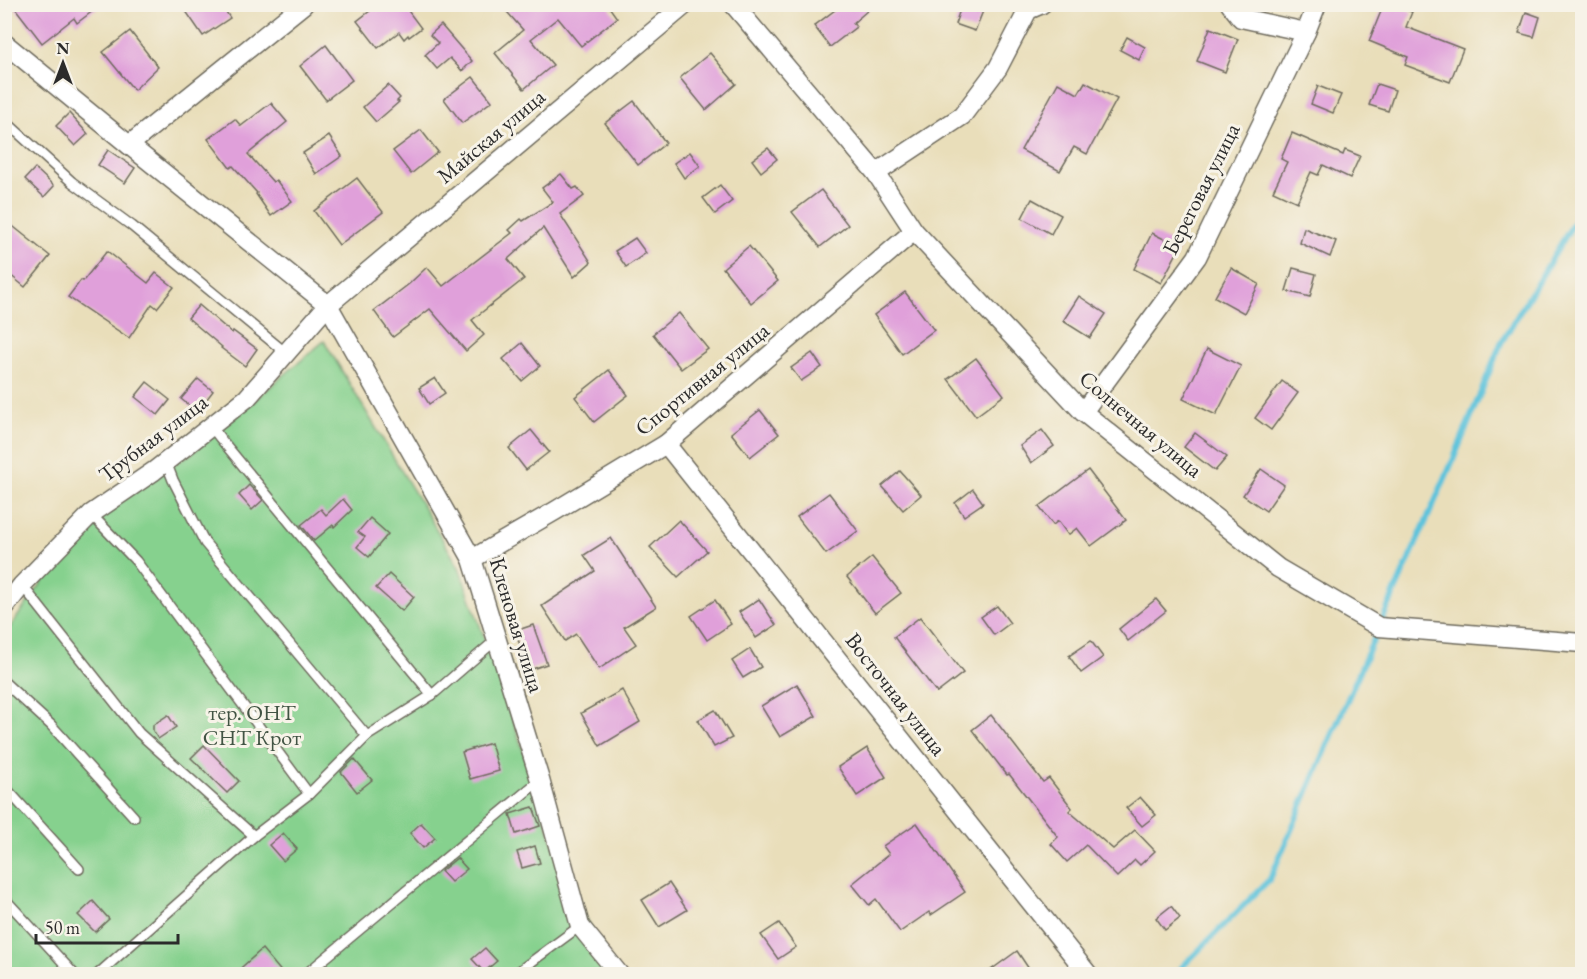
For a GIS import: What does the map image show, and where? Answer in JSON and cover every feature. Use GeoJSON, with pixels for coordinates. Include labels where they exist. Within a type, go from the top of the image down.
{"type":"FeatureCollection","features":[{"type":"Feature","properties":{"kind":"street"},"geometry":{"type":"LineString","coordinates":[[129,145],[304,4]]}},
{"type":"Feature","properties":{"kind":"street","name":"Майская улица"},"geometry":{"type":"LineString","coordinates":[[328,305],[686,4]]}},
{"type":"Feature","properties":{"kind":"street","name":"Солнечная улица"},"geometry":{"type":"LineString","coordinates":[[733,4],[876,173],[914,231],[1083,411],[1278,568],[1379,627],[1582,644]]}},
{"type":"Feature","properties":{"kind":"street"},"geometry":{"type":"LineString","coordinates":[[876,173],[962,116],[998,68],[1028,10],[1042,4]]}},
{"type":"Feature","properties":{"kind":"street"},"geometry":{"type":"LineString","coordinates":[[1230,4],[1241,18],[1306,32]]}},
{"type":"Feature","properties":{"kind":"street","name":"Береговая улица"},"geometry":{"type":"LineString","coordinates":[[1083,411],[1197,256],[1306,32],[1317,4]]}},
{"type":"Feature","properties":{"kind":"street"},"geometry":{"type":"LineString","coordinates":[[4,43],[328,305]]}},
{"type":"Feature","properties":{"kind":"street","name":"Спортивная улица"},"geometry":{"type":"LineString","coordinates":[[472,559],[666,444],[914,231]]}},
{"type":"Feature","properties":{"kind":"street","name":"Трубная улица"},"geometry":{"type":"LineString","coordinates":[[5,607],[22,585],[91,514],[166,462],[247,398],[328,305]]}},
{"type":"Feature","properties":{"kind":"street","name":"Кленовая улица"},"geometry":{"type":"LineString","coordinates":[[328,305],[472,559],[540,780],[580,926],[619,975]]}},
{"type":"Feature","properties":{"kind":"street","name":"Восточная улица"},"geometry":{"type":"LineString","coordinates":[[666,444],[1088,975]]}},
{"type":"Feature","properties":{"kind":"lane"},"geometry":{"type":"LineString","coordinates":[[4,120],[72,182],[132,226],[287,354]]}},
{"type":"Feature","properties":{"kind":"lane"},"geometry":{"type":"LineString","coordinates":[[211,426],[432,695]]}},
{"type":"Feature","properties":{"kind":"lane"},"geometry":{"type":"LineString","coordinates":[[166,462],[205,543],[367,736]]}},
{"type":"Feature","properties":{"kind":"lane"},"geometry":{"type":"LineString","coordinates":[[91,514],[136,561],[309,794]]}},
{"type":"Feature","properties":{"kind":"lane"},"geometry":{"type":"LineString","coordinates":[[22,585],[139,733],[254,836]]}},
{"type":"Feature","properties":{"kind":"lane"},"geometry":{"type":"LineString","coordinates":[[98,975],[254,836],[309,794],[367,736],[432,695],[497,639]]}},
{"type":"Feature","properties":{"kind":"lane"},"geometry":{"type":"LineString","coordinates":[[4,682],[51,725],[134,817]]}},
{"type":"Feature","properties":{"kind":"lane"},"geometry":{"type":"LineString","coordinates":[[306,975],[540,780]]}},
{"type":"Feature","properties":{"kind":"lane"},"geometry":{"type":"LineString","coordinates":[[4,786],[79,869]]}},
{"type":"Feature","properties":{"kind":"lane"},"geometry":{"type":"LineString","coordinates":[[4,898],[74,975]]}},
{"type":"Feature","properties":{"kind":"lane"},"geometry":{"type":"LineString","coordinates":[[515,975],[580,926]]}},
{"type":"Feature","properties":{"kind":"green space","name":"тер. ОНТ СНТ Крот"},"geometry":{"type":"Polygon","coordinates":[[[324,341],[459,567],[506,698],[564,876],[614,974],[5,974],[5,634],[91,514],[191,454],[324,341]]]}},
{"type":"Feature","properties":{"kind":"building"},"geometry":{"type":"Polygon","coordinates":[[[12,4],[102,4],[77,23],[74,18],[42,43],[12,4]]]}},
{"type":"Feature","properties":{"kind":"building"},"geometry":{"type":"Polygon","coordinates":[[[181,4],[221,4],[230,18],[203,36],[181,4]]]}},
{"type":"Feature","properties":{"kind":"building"},"geometry":{"type":"Polygon","coordinates":[[[379,4],[403,4],[421,28],[404,39],[399,32],[378,48],[357,21],[379,4]]]}},
{"type":"Feature","properties":{"kind":"building"},"geometry":{"type":"Polygon","coordinates":[[[500,4],[607,4],[617,18],[581,46],[558,18],[531,39],[553,65],[524,89],[495,53],[523,30],[500,4]]]}},
{"type":"Feature","properties":{"kind":"building"},"geometry":{"type":"Polygon","coordinates":[[[843,4],[875,4],[853,23],[856,27],[830,47],[814,26],[843,4]]]}},
{"type":"Feature","properties":{"kind":"building"},"geometry":{"type":"Polygon","coordinates":[[[962,4],[983,11],[975,31],[955,24],[962,4]]]}},
{"type":"Feature","properties":{"kind":"building"},"geometry":{"type":"Polygon","coordinates":[[[1384,4],[1393,4],[1412,12],[1406,27],[1463,49],[1450,82],[1405,65],[1408,57],[1369,41],[1384,4]]]}},
{"type":"Feature","properties":{"kind":"building"},"geometry":{"type":"Polygon","coordinates":[[[1526,12],[1540,17],[1534,37],[1519,33],[1526,12]]]}},
{"type":"Feature","properties":{"kind":"building"},"geometry":{"type":"Polygon","coordinates":[[[441,25],[472,61],[462,71],[450,58],[437,69],[425,55],[438,43],[430,35],[441,25]]]}},
{"type":"Feature","properties":{"kind":"building"},"geometry":{"type":"Polygon","coordinates":[[[1210,28],[1238,39],[1225,72],[1197,61],[1210,28]]]}},
{"type":"Feature","properties":{"kind":"building"},"geometry":{"type":"Polygon","coordinates":[[[130,31],[158,67],[134,90],[103,52],[130,31]]]}},
{"type":"Feature","properties":{"kind":"building"},"geometry":{"type":"Polygon","coordinates":[[[1127,37],[1145,47],[1139,60],[1120,50],[1127,37]]]}},
{"type":"Feature","properties":{"kind":"building"},"geometry":{"type":"Polygon","coordinates":[[[326,45],[352,80],[326,100],[300,66],[326,45]]]}},
{"type":"Feature","properties":{"kind":"building"},"geometry":{"type":"Polygon","coordinates":[[[710,53],[736,84],[706,110],[680,78],[710,53]]]}},
{"type":"Feature","properties":{"kind":"building"},"geometry":{"type":"Polygon","coordinates":[[[473,77],[492,101],[462,123],[444,99],[473,77]]]}},
{"type":"Feature","properties":{"kind":"building"},"geometry":{"type":"Polygon","coordinates":[[[1085,82],[1117,99],[1087,154],[1074,147],[1060,171],[1021,150],[1058,83],[1078,94],[1085,82]]]}},
{"type":"Feature","properties":{"kind":"building"},"geometry":{"type":"Polygon","coordinates":[[[1377,84],[1395,90],[1388,111],[1369,105],[1377,84]]]}},
{"type":"Feature","properties":{"kind":"building"},"geometry":{"type":"Polygon","coordinates":[[[388,85],[400,98],[397,101],[399,102],[376,122],[363,107],[388,85]]]}},
{"type":"Feature","properties":{"kind":"building"},"geometry":{"type":"Polygon","coordinates":[[[1318,86],[1341,95],[1333,113],[1311,104],[1318,86]]]}},
{"type":"Feature","properties":{"kind":"building"},"geometry":{"type":"Polygon","coordinates":[[[634,101],[666,143],[638,165],[605,123],[634,101]]]}},
{"type":"Feature","properties":{"kind":"building"},"geometry":{"type":"Polygon","coordinates":[[[271,103],[287,122],[248,154],[273,182],[276,180],[292,201],[271,216],[257,193],[233,166],[230,168],[208,139],[235,119],[241,126],[271,103]]]}},
{"type":"Feature","properties":{"kind":"building"},"geometry":{"type":"Polygon","coordinates":[[[69,113],[88,134],[75,146],[56,126],[69,113]]]}},
{"type":"Feature","properties":{"kind":"building"},"geometry":{"type":"Polygon","coordinates":[[[421,130],[438,152],[411,174],[393,151],[421,130]]]}},
{"type":"Feature","properties":{"kind":"building"},"geometry":{"type":"Polygon","coordinates":[[[1292,133],[1343,155],[1345,150],[1360,156],[1350,178],[1323,165],[1318,175],[1311,172],[1297,202],[1273,191],[1287,162],[1281,159],[1292,133]]]}},
{"type":"Feature","properties":{"kind":"building"},"geometry":{"type":"Polygon","coordinates":[[[329,136],[342,156],[316,174],[303,153],[329,136]]]}},
{"type":"Feature","properties":{"kind":"building"},"geometry":{"type":"Polygon","coordinates":[[[768,148],[777,159],[761,172],[752,160],[768,148]]]}},
{"type":"Feature","properties":{"kind":"building"},"geometry":{"type":"Polygon","coordinates":[[[108,150],[135,168],[125,183],[98,165],[108,150]]]}},
{"type":"Feature","properties":{"kind":"building"},"geometry":{"type":"Polygon","coordinates":[[[690,152],[700,166],[684,178],[674,163],[690,152]]]}},
{"type":"Feature","properties":{"kind":"building"},"geometry":{"type":"Polygon","coordinates":[[[35,168],[54,186],[44,197],[25,179],[35,168]]]}},
{"type":"Feature","properties":{"kind":"building"},"geometry":{"type":"Polygon","coordinates":[[[561,174],[573,189],[577,187],[584,196],[560,214],[591,262],[574,277],[543,228],[508,259],[524,279],[472,320],[484,335],[466,351],[430,309],[393,337],[374,311],[427,267],[443,286],[512,233],[509,230],[521,219],[523,221],[553,202],[542,188],[561,174]]]}},
{"type":"Feature","properties":{"kind":"building"},"geometry":{"type":"Polygon","coordinates":[[[357,178],[383,212],[339,245],[314,211],[357,178]]]}},
{"type":"Feature","properties":{"kind":"building"},"geometry":{"type":"Polygon","coordinates":[[[720,185],[732,201],[715,214],[703,198],[720,185]]]}},
{"type":"Feature","properties":{"kind":"building"},"geometry":{"type":"Polygon","coordinates":[[[821,190],[848,225],[820,247],[792,212],[821,190]]]}},
{"type":"Feature","properties":{"kind":"building"},"geometry":{"type":"Polygon","coordinates":[[[1032,199],[1061,215],[1051,234],[1022,218],[1032,199]]]}},
{"type":"Feature","properties":{"kind":"building"},"geometry":{"type":"Polygon","coordinates":[[[4,219],[50,256],[25,287],[4,270],[4,219]]]}},
{"type":"Feature","properties":{"kind":"building"},"geometry":{"type":"Polygon","coordinates":[[[1304,228],[1336,241],[1330,257],[1300,243],[1304,228]]]}},
{"type":"Feature","properties":{"kind":"building"},"geometry":{"type":"Polygon","coordinates":[[[1152,233],[1180,247],[1161,283],[1134,269],[1152,233]]]}},
{"type":"Feature","properties":{"kind":"building"},"geometry":{"type":"Polygon","coordinates":[[[635,238],[646,253],[626,267],[615,251],[635,238]]]}},
{"type":"Feature","properties":{"kind":"building"},"geometry":{"type":"Polygon","coordinates":[[[749,246],[778,281],[751,303],[723,268],[749,246]]]}},
{"type":"Feature","properties":{"kind":"building"},"geometry":{"type":"Polygon","coordinates":[[[107,251],[148,283],[156,273],[174,287],[157,308],[152,304],[129,338],[68,297],[107,251]]]}},
{"type":"Feature","properties":{"kind":"building"},"geometry":{"type":"Polygon","coordinates":[[[1231,268],[1259,284],[1244,313],[1215,297],[1231,268]]]}},
{"type":"Feature","properties":{"kind":"building"},"geometry":{"type":"Polygon","coordinates":[[[1293,268],[1316,274],[1310,297],[1286,291],[1293,268]]]}},
{"type":"Feature","properties":{"kind":"building"},"geometry":{"type":"Polygon","coordinates":[[[905,292],[934,330],[902,354],[874,315],[905,292]]]}},
{"type":"Feature","properties":{"kind":"building"},"geometry":{"type":"Polygon","coordinates":[[[1079,296],[1106,314],[1090,338],[1063,321],[1079,296]]]}},
{"type":"Feature","properties":{"kind":"building"},"geometry":{"type":"Polygon","coordinates":[[[199,305],[232,333],[233,331],[257,349],[245,366],[188,318],[199,305]]]}},
{"type":"Feature","properties":{"kind":"building"},"geometry":{"type":"Polygon","coordinates":[[[679,313],[708,349],[681,369],[653,334],[679,313]]]}},
{"type":"Feature","properties":{"kind":"building"},"geometry":{"type":"Polygon","coordinates":[[[522,343],[540,366],[522,381],[503,359],[522,343]]]}},
{"type":"Feature","properties":{"kind":"building"},"geometry":{"type":"Polygon","coordinates":[[[1207,349],[1241,366],[1216,415],[1183,399],[1207,349]]]}},
{"type":"Feature","properties":{"kind":"building"},"geometry":{"type":"Polygon","coordinates":[[[812,353],[822,367],[801,381],[791,368],[812,353]]]}},
{"type":"Feature","properties":{"kind":"building"},"geometry":{"type":"Polygon","coordinates":[[[976,358],[1004,395],[976,416],[948,379],[976,358]]]}},
{"type":"Feature","properties":{"kind":"building"},"geometry":{"type":"Polygon","coordinates":[[[609,370],[628,395],[594,422],[575,397],[609,370]]]}},
{"type":"Feature","properties":{"kind":"building"},"geometry":{"type":"Polygon","coordinates":[[[435,378],[445,393],[429,404],[419,388],[435,378]]]}},
{"type":"Feature","properties":{"kind":"building"},"geometry":{"type":"Polygon","coordinates":[[[198,379],[213,391],[197,412],[181,399],[198,379]]]}},
{"type":"Feature","properties":{"kind":"building"},"geometry":{"type":"Polygon","coordinates":[[[1282,381],[1298,393],[1271,430],[1255,418],[1282,381]]]}},
{"type":"Feature","properties":{"kind":"building"},"geometry":{"type":"Polygon","coordinates":[[[147,382],[170,400],[158,415],[135,397],[147,382]]]}},
{"type":"Feature","properties":{"kind":"building"},"geometry":{"type":"Polygon","coordinates":[[[760,410],[779,434],[750,457],[731,433],[760,410]]]}},
{"type":"Feature","properties":{"kind":"building"},"geometry":{"type":"Polygon","coordinates":[[[531,430],[549,452],[526,470],[509,448],[531,430]]]}},
{"type":"Feature","properties":{"kind":"building"},"geometry":{"type":"Polygon","coordinates":[[[1042,430],[1054,446],[1031,463],[1020,446],[1042,430]]]}},
{"type":"Feature","properties":{"kind":"building"},"geometry":{"type":"Polygon","coordinates":[[[1195,433],[1227,457],[1215,471],[1184,447],[1195,433]]]}},
{"type":"Feature","properties":{"kind":"building"},"geometry":{"type":"Polygon","coordinates":[[[1261,469],[1284,485],[1266,511],[1243,495],[1261,469]]]}},
{"type":"Feature","properties":{"kind":"building"},"geometry":{"type":"Polygon","coordinates":[[[1088,470],[1126,520],[1091,546],[1077,528],[1068,535],[1058,521],[1053,525],[1039,507],[1088,470]]]}},
{"type":"Feature","properties":{"kind":"building"},"geometry":{"type":"Polygon","coordinates":[[[900,471],[921,495],[903,510],[882,486],[900,471]]]}},
{"type":"Feature","properties":{"kind":"building"},"geometry":{"type":"Polygon","coordinates":[[[249,485],[263,500],[252,510],[239,495],[249,485]]]}},
{"type":"Feature","properties":{"kind":"building"},"geometry":{"type":"Polygon","coordinates":[[[973,489],[983,503],[964,516],[955,503],[973,489]]]}},
{"type":"Feature","properties":{"kind":"building"},"geometry":{"type":"Polygon","coordinates":[[[829,493],[858,531],[826,554],[797,517],[829,493]]]}},
{"type":"Feature","properties":{"kind":"building"},"geometry":{"type":"Polygon","coordinates":[[[343,499],[352,510],[314,541],[301,525],[321,509],[326,515],[343,499]]]}},
{"type":"Feature","properties":{"kind":"building"},"geometry":{"type":"Polygon","coordinates":[[[370,518],[388,534],[369,557],[357,547],[365,537],[358,532],[370,518]]]}},
{"type":"Feature","properties":{"kind":"building"},"geometry":{"type":"Polygon","coordinates":[[[679,520],[707,551],[678,577],[650,547],[679,520]]]}},
{"type":"Feature","properties":{"kind":"building"},"geometry":{"type":"Polygon","coordinates":[[[611,538],[656,607],[624,627],[636,644],[599,669],[576,634],[565,641],[542,606],[595,571],[584,555],[611,538]]]}},
{"type":"Feature","properties":{"kind":"building"},"geometry":{"type":"Polygon","coordinates":[[[872,557],[901,593],[875,613],[847,577],[872,557]]]}},
{"type":"Feature","properties":{"kind":"building"},"geometry":{"type":"Polygon","coordinates":[[[389,574],[414,597],[402,611],[376,588],[389,574]]]}},
{"type":"Feature","properties":{"kind":"building"},"geometry":{"type":"Polygon","coordinates":[[[759,599],[776,625],[756,638],[739,612],[759,599]]]}},
{"type":"Feature","properties":{"kind":"building"},"geometry":{"type":"Polygon","coordinates":[[[1156,599],[1166,611],[1128,641],[1119,629],[1156,599]]]}},
{"type":"Feature","properties":{"kind":"building"},"geometry":{"type":"Polygon","coordinates":[[[715,600],[731,624],[707,640],[691,616],[715,600]]]}},
{"type":"Feature","properties":{"kind":"building"},"geometry":{"type":"Polygon","coordinates":[[[997,606],[1010,623],[994,635],[981,617],[997,606]]]}},
{"type":"Feature","properties":{"kind":"building"},"geometry":{"type":"Polygon","coordinates":[[[920,617],[963,673],[937,693],[894,637],[920,617]]]}},
{"type":"Feature","properties":{"kind":"building"},"geometry":{"type":"Polygon","coordinates":[[[533,625],[547,664],[529,670],[515,631],[533,625]]]}},
{"type":"Feature","properties":{"kind":"building"},"geometry":{"type":"Polygon","coordinates":[[[1091,641],[1103,657],[1081,673],[1069,656],[1091,641]]]}},
{"type":"Feature","properties":{"kind":"building"},"geometry":{"type":"Polygon","coordinates":[[[750,649],[761,667],[743,678],[732,661],[750,649]]]}},
{"type":"Feature","properties":{"kind":"building"},"geometry":{"type":"Polygon","coordinates":[[[797,684],[816,716],[780,737],[761,706],[797,684]]]}},
{"type":"Feature","properties":{"kind":"building"},"geometry":{"type":"Polygon","coordinates":[[[622,690],[640,722],[600,746],[581,713],[622,690]]]}},
{"type":"Feature","properties":{"kind":"building"},"geometry":{"type":"Polygon","coordinates":[[[715,710],[732,738],[714,747],[698,720],[715,710]]]}},
{"type":"Feature","properties":{"kind":"building"},"geometry":{"type":"Polygon","coordinates":[[[168,715],[176,727],[158,739],[153,731],[153,725],[168,715]]]}},
{"type":"Feature","properties":{"kind":"building"},"geometry":{"type":"Polygon","coordinates":[[[991,715],[1043,782],[1049,778],[1072,808],[1069,811],[1113,849],[1135,830],[1155,851],[1140,865],[1135,860],[1117,877],[1086,845],[1067,862],[1051,844],[1058,837],[972,730],[991,715]]]}},
{"type":"Feature","properties":{"kind":"building"},"geometry":{"type":"Polygon","coordinates":[[[491,743],[499,771],[470,779],[462,752],[491,743]]]}},
{"type":"Feature","properties":{"kind":"building"},"geometry":{"type":"Polygon","coordinates":[[[204,745],[239,781],[227,793],[191,758],[204,745]]]}},
{"type":"Feature","properties":{"kind":"building"},"geometry":{"type":"Polygon","coordinates":[[[867,748],[886,777],[857,796],[838,767],[867,748]]]}},
{"type":"Feature","properties":{"kind":"building"},"geometry":{"type":"Polygon","coordinates":[[[354,759],[372,780],[357,792],[341,772],[354,759]]]}},
{"type":"Feature","properties":{"kind":"building"},"geometry":{"type":"Polygon","coordinates":[[[1140,797],[1156,815],[1142,826],[1126,808],[1140,797]]]}},
{"type":"Feature","properties":{"kind":"building"},"geometry":{"type":"Polygon","coordinates":[[[533,807],[540,826],[516,834],[510,814],[533,807]]]}},
{"type":"Feature","properties":{"kind":"building"},"geometry":{"type":"Polygon","coordinates":[[[421,823],[435,838],[423,848],[410,833],[421,823]]]}},
{"type":"Feature","properties":{"kind":"building"},"geometry":{"type":"Polygon","coordinates":[[[917,823],[965,892],[931,915],[929,912],[900,932],[876,899],[869,905],[852,884],[889,854],[883,846],[917,823]]]}},
{"type":"Feature","properties":{"kind":"building"},"geometry":{"type":"Polygon","coordinates":[[[283,833],[297,849],[283,861],[269,845],[283,833]]]}},
{"type":"Feature","properties":{"kind":"building"},"geometry":{"type":"Polygon","coordinates":[[[535,846],[540,863],[522,868],[517,852],[535,846]]]}},
{"type":"Feature","properties":{"kind":"building"},"geometry":{"type":"Polygon","coordinates":[[[457,858],[467,869],[451,882],[441,871],[457,858]]]}},
{"type":"Feature","properties":{"kind":"building"},"geometry":{"type":"Polygon","coordinates":[[[669,883],[687,910],[659,927],[642,900],[669,883]]]}},
{"type":"Feature","properties":{"kind":"building"},"geometry":{"type":"Polygon","coordinates":[[[93,901],[109,919],[95,932],[78,915],[93,901]]]}},
{"type":"Feature","properties":{"kind":"building"},"geometry":{"type":"Polygon","coordinates":[[[1171,906],[1180,918],[1165,930],[1156,918],[1171,906]]]}},
{"type":"Feature","properties":{"kind":"building"},"geometry":{"type":"Polygon","coordinates":[[[779,923],[796,947],[778,959],[761,935],[779,923]]]}},
{"type":"Feature","properties":{"kind":"building"},"geometry":{"type":"Polygon","coordinates":[[[485,948],[497,961],[484,972],[472,959],[485,948]]]}},
{"type":"Feature","properties":{"kind":"building"},"geometry":{"type":"Polygon","coordinates":[[[262,949],[284,975],[233,975],[262,949]]]}},
{"type":"Feature","properties":{"kind":"building"},"geometry":{"type":"Polygon","coordinates":[[[1017,951],[1033,975],[984,975],[1017,951]]]}},
{"type":"Feature","properties":{"kind":"waterway"},"geometry":{"type":"LineString","coordinates":[[1175,974],[1270,879],[1454,458],[1501,343],[1582,209]]}}]}
